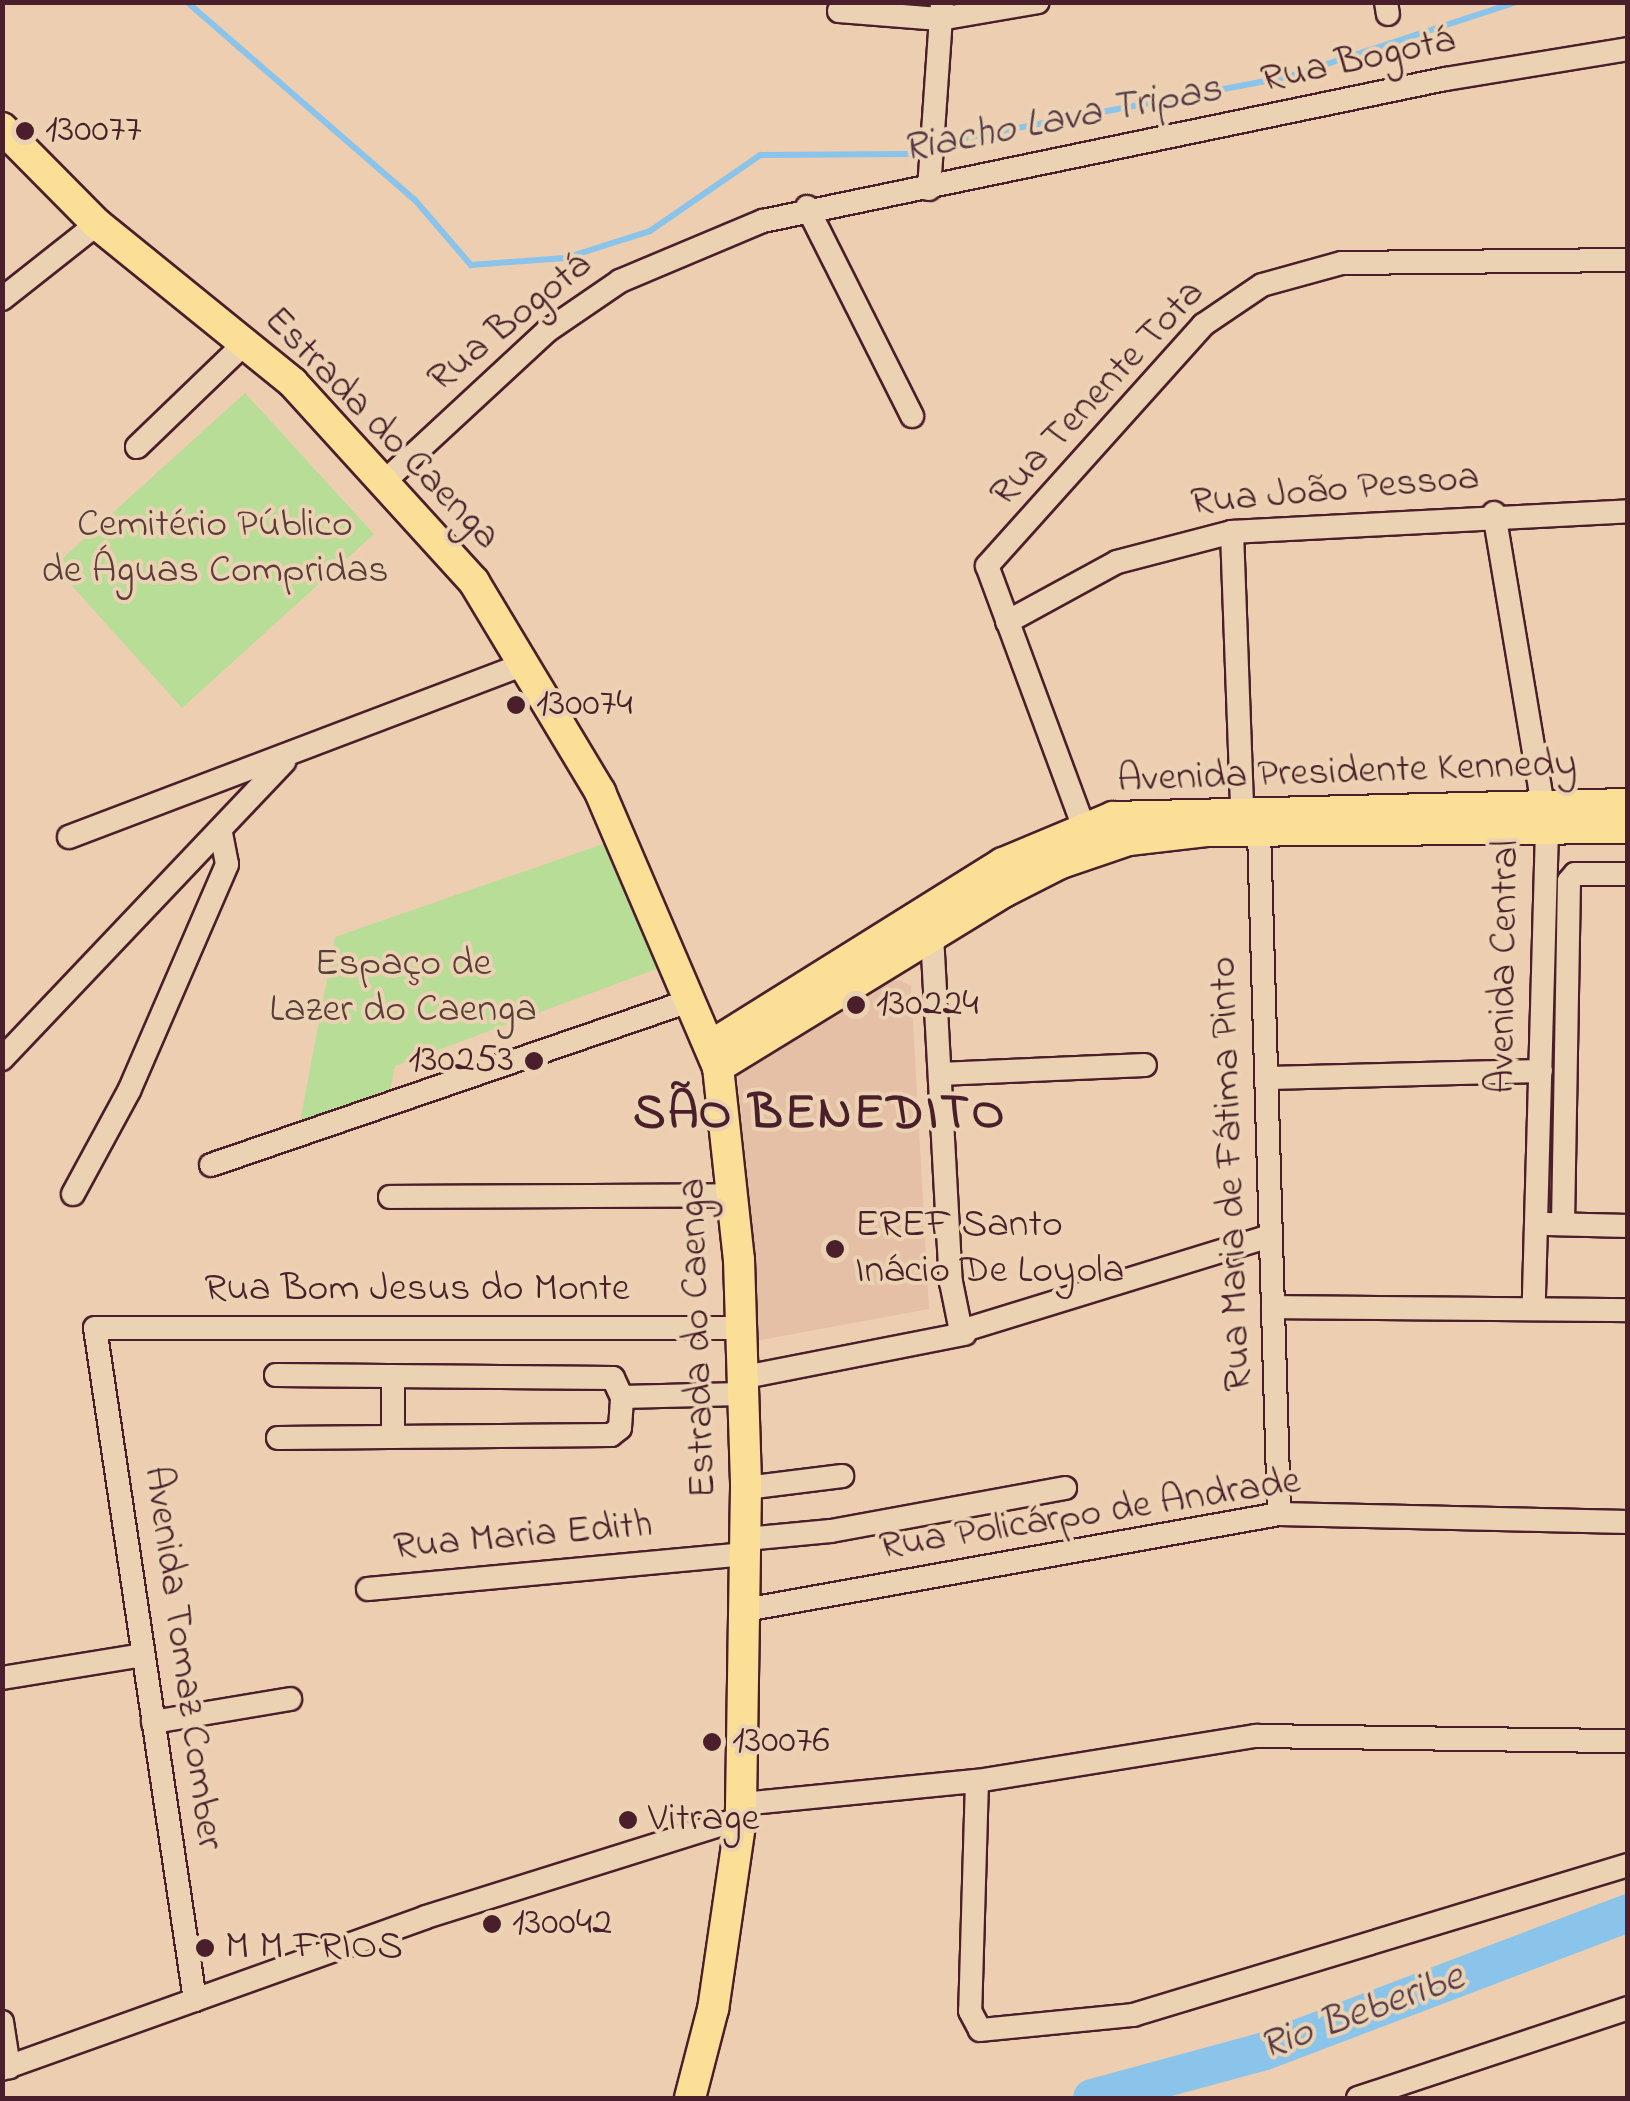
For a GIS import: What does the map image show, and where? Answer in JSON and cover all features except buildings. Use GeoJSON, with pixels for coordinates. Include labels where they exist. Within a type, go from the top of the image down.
{"type":"FeatureCollection","features":[{"type":"Feature","properties":{"kind":"main road","name":"Estrada do Caenga"},"geometry":{"type":"LineString","coordinates":[[2,128],[97,224],[246,342],[385,480],[474,582],[600,792],[714,1057],[735,1195],[746,1488],[741,1811],[713,2009],[692,2091]]}},
{"type":"Feature","properties":{"kind":"main road","name":"Avenida Presidente Kennedy"},"geometry":{"type":"LineString","coordinates":[[1544,817],[1628,804]]}},
{"type":"Feature","properties":{"kind":"main road","name":"Avenida Presidente Kennedy"},"geometry":{"type":"LineString","coordinates":[[714,1057],[1003,863],[1082,825],[1165,811],[1250,820],[1544,817],[1628,828]]}},
{"type":"Feature","properties":{"kind":"main road","name":"Avenida Presidente Kennedy"},"geometry":{"type":"LineString","coordinates":[[714,1057],[1061,863],[1129,840],[1250,820]]}},
{"type":"Feature","properties":{"kind":"street"},"geometry":{"type":"LineString","coordinates":[[838,11],[941,11],[1038,2]]}},
{"type":"Feature","properties":{"kind":"street"},"geometry":{"type":"LineString","coordinates":[[928,189],[927,158],[941,11]]}},
{"type":"Feature","properties":{"kind":"street","name":"Rua Bogotá"},"geometry":{"type":"LineString","coordinates":[[385,480],[548,330],[620,281],[697,245],[808,207],[928,189],[1445,79],[1628,48]]}},
{"type":"Feature","properties":{"kind":"street"},"geometry":{"type":"LineString","coordinates":[[808,207],[912,416]]}},
{"type":"Feature","properties":{"kind":"street"},"geometry":{"type":"LineString","coordinates":[[2,299],[97,224]]}},
{"type":"Feature","properties":{"kind":"street","name":"Rua Tenente Tota"},"geometry":{"type":"LineString","coordinates":[[1007,622],[987,566],[1203,326],[1262,285],[1304,270],[1384,260],[1628,260]]}},
{"type":"Feature","properties":{"kind":"street"},"geometry":{"type":"LineString","coordinates":[[136,447],[246,342]]}},
{"type":"Feature","properties":{"kind":"street","name":"Rua João Pessoa"},"geometry":{"type":"LineString","coordinates":[[1007,622],[1117,562],[1232,532],[1494,514],[1628,511]]}},
{"type":"Feature","properties":{"kind":"street","name":"Avenida Central"},"geometry":{"type":"LineString","coordinates":[[1494,514],[1544,817],[1534,1306]]}},
{"type":"Feature","properties":{"kind":"street","name":"Rua Maria de Fátima Pinto"},"geometry":{"type":"LineString","coordinates":[[1232,532],[1269,1078],[1266,1238],[1274,1307],[1279,1514]]}},
{"type":"Feature","properties":{"kind":"street"},"geometry":{"type":"LineString","coordinates":[[1007,622],[1082,825]]}},
{"type":"Feature","properties":{"kind":"street"},"geometry":{"type":"LineString","coordinates":[[69,836],[286,759],[526,663]]}},
{"type":"Feature","properties":{"kind":"street"},"geometry":{"type":"LineString","coordinates":[[2,1059],[221,833],[286,759]]}},
{"type":"Feature","properties":{"kind":"street"},"geometry":{"type":"LineString","coordinates":[[72,1194],[129,1090],[220,882],[227,864],[221,833]]}},
{"type":"Feature","properties":{"kind":"street"},"geometry":{"type":"LineString","coordinates":[[1563,1224],[1570,882],[1575,874],[1628,874]]}},
{"type":"Feature","properties":{"kind":"street"},"geometry":{"type":"LineString","coordinates":[[932,935],[951,1282],[965,1334]]}},
{"type":"Feature","properties":{"kind":"street"},"geometry":{"type":"LineString","coordinates":[[211,1165],[692,1000]]}},
{"type":"Feature","properties":{"kind":"street"},"geometry":{"type":"LineString","coordinates":[[940,1074],[1145,1065]]}},
{"type":"Feature","properties":{"kind":"street"},"geometry":{"type":"LineString","coordinates":[[1269,1078],[1541,1070]]}},
{"type":"Feature","properties":{"kind":"street"},"geometry":{"type":"LineString","coordinates":[[390,1196],[735,1195]]}},
{"type":"Feature","properties":{"kind":"street"},"geometry":{"type":"LineString","coordinates":[[1535,1223],[1628,1226]]}},
{"type":"Feature","properties":{"kind":"street"},"geometry":{"type":"LineString","coordinates":[[622,1397],[741,1386],[965,1334],[1266,1238]]}},
{"type":"Feature","properties":{"kind":"street"},"geometry":{"type":"LineString","coordinates":[[1274,1307],[1534,1306],[1628,1310]]}},
{"type":"Feature","properties":{"kind":"street","name":"Rua Bom Jesus do Monte"},"geometry":{"type":"LineString","coordinates":[[95,1328],[740,1328]]}},
{"type":"Feature","properties":{"kind":"street","name":"Avenida Tomaz Comber"},"geometry":{"type":"LineString","coordinates":[[95,1328],[195,2000]]}},
{"type":"Feature","properties":{"kind":"street"},"geometry":{"type":"LineString","coordinates":[[276,1375],[613,1378],[622,1397],[620,1428],[611,1435],[278,1438]]}},
{"type":"Feature","properties":{"kind":"street"},"geometry":{"type":"LineString","coordinates":[[393,1376],[394,1437]]}},
{"type":"Feature","properties":{"kind":"street"},"geometry":{"type":"LineString","coordinates":[[746,1488],[842,1476]]}},
{"type":"Feature","properties":{"kind":"street","name":"Rua Maria Edith"},"geometry":{"type":"LineString","coordinates":[[368,1589],[746,1546],[1065,1488]]}},
{"type":"Feature","properties":{"kind":"street","name":"Rua Policárpo de Andrade"},"geometry":{"type":"LineString","coordinates":[[745,1610],[1279,1514],[1628,1522]]}},
{"type":"Feature","properties":{"kind":"street"},"geometry":{"type":"LineString","coordinates":[[2,1678],[142,1655]]}},
{"type":"Feature","properties":{"kind":"street"},"geometry":{"type":"LineString","coordinates":[[153,1722],[290,1699]]}},
{"type":"Feature","properties":{"kind":"street"},"geometry":{"type":"LineString","coordinates":[[2,2022],[6,2068],[426,1916],[741,1811],[978,1781],[1256,1736],[1628,1741]]}},
{"type":"Feature","properties":{"kind":"street"},"geometry":{"type":"LineString","coordinates":[[978,1781],[970,2011],[980,2030],[1100,2023],[1628,1865]]}},
{"type":"Feature","properties":{"kind":"street"},"geometry":{"type":"LineString","coordinates":[[1358,2098],[1383,2095],[1628,2008]]}},
{"type":"Feature","properties":{"kind":"shaded area","name":"EREF Santo Inácio De Loyola"},"geometry":{"type":"Polygon","coordinates":[[[899,980],[911,986],[929,1309],[750,1342],[738,1074],[880,984],[899,980]]]}},
{"type":"Feature","properties":{"kind":"green space","name":"Cemitério Público de Águas Compridas"},"geometry":{"type":"Polygon","coordinates":[[[245,393],[374,534],[182,708],[54,566],[245,393]]]}},
{"type":"Feature","properties":{"kind":"green space","name":"Espaço de Lazer do Caenga"},"geometry":{"type":"Polygon","coordinates":[[[606,843],[659,968],[395,1066],[389,1097],[299,1127],[335,937],[606,843]]]}},
{"type":"Feature","properties":{"kind":"waterway","name":"Riacho Lava Tripas"},"geometry":{"type":"LineString","coordinates":[[187,2],[415,200],[471,265],[565,258],[650,231],[760,155],[908,154],[943,142],[1287,77],[1516,2]]}},
{"type":"Feature","properties":{"kind":"waterway","name":"Rio Beberibe"},"geometry":{"type":"LineString","coordinates":[[1092,2098],[1265,2051],[1628,1913]]}},
{"type":"Feature","properties":{"kind":"place","name":"130077"},"geometry":{"type":"Point","coordinates":[25,131]}},
{"type":"Feature","properties":{"kind":"place","name":"130074"},"geometry":{"type":"Point","coordinates":[516,705]}},
{"type":"Feature","properties":{"kind":"place","name":"130224"},"geometry":{"type":"Point","coordinates":[856,1005]}},
{"type":"Feature","properties":{"kind":"place","name":"130253"},"geometry":{"type":"Point","coordinates":[534,1061]}},
{"type":"Feature","properties":{"kind":"place","name":"EREF Santo Inácio De Loyola"},"geometry":{"type":"Point","coordinates":[835,1249]}},
{"type":"Feature","properties":{"kind":"place","name":"130076"},"geometry":{"type":"Point","coordinates":[712,1742]}},
{"type":"Feature","properties":{"kind":"place","name":"Vitrage"},"geometry":{"type":"Point","coordinates":[628,1820]}},
{"type":"Feature","properties":{"kind":"place","name":"130042"},"geometry":{"type":"Point","coordinates":[492,1924]}},
{"type":"Feature","properties":{"kind":"place","name":"M M FRIOS"},"geometry":{"type":"Point","coordinates":[205,1948]}},
{"type":"Feature","properties":{"kind":"district","name":"SÃO BENEDITO"},"geometry":{"type":"Point","coordinates":[820,1115]}}]}
